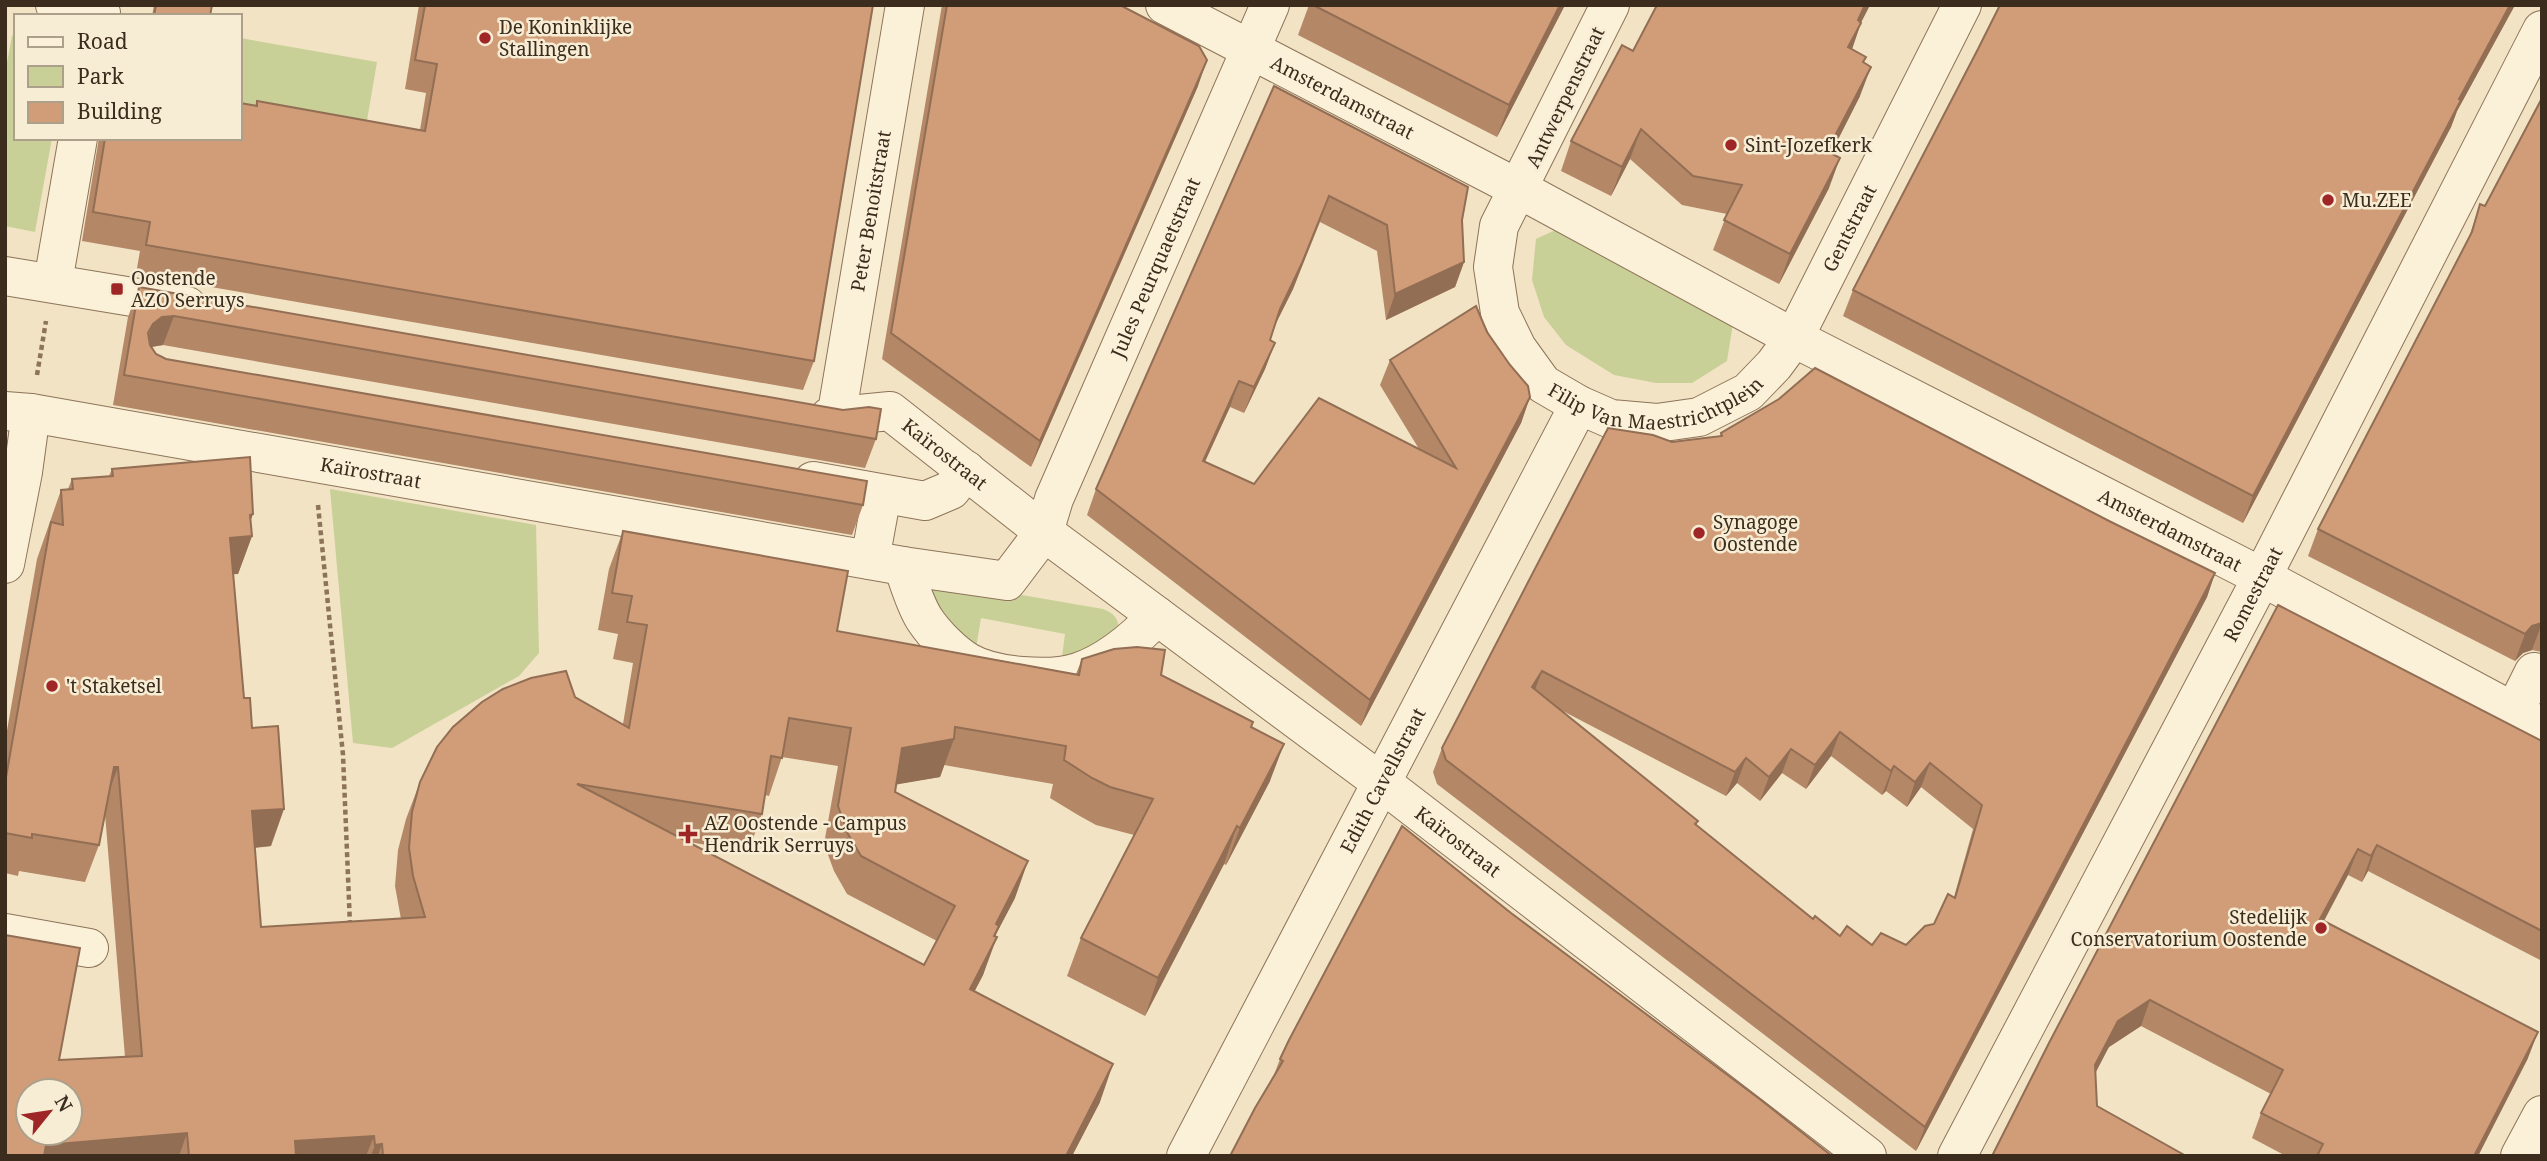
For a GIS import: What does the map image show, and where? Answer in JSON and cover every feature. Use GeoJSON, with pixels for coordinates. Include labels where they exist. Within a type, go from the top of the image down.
{"type":"FeatureCollection","features":[{"type":"Feature","properties":{"kind":"street"},"geometry":{"type":"LineString","coordinates":[[55,5],[101,11]]}},
{"type":"Feature","properties":{"kind":"street","name":"Peter Benoitstraat"},"geometry":{"type":"LineString","coordinates":[[836,418],[905,5]]}},
{"type":"Feature","properties":{"kind":"street","name":"Amsterdamstraat"},"geometry":{"type":"LineString","coordinates":[[1165,5],[1519,189],[1794,338],[2262,576],[2528,719]]}},
{"type":"Feature","properties":{"kind":"street","name":"Jules Peurquaetstraat"},"geometry":{"type":"LineString","coordinates":[[1044,532],[1054,499],[1270,5]]}},
{"type":"Feature","properties":{"kind":"street","name":"Antwerpenstraat"},"geometry":{"type":"LineString","coordinates":[[1519,189],[1610,5]]}},
{"type":"Feature","properties":{"kind":"street","name":"Gentstraat"},"geometry":{"type":"LineString","coordinates":[[1794,338],[1962,5]]}},
{"type":"Feature","properties":{"kind":"street","name":"Romestraat"},"geometry":{"type":"LineString","coordinates":[[1957,1156],[2262,576],[2542,30]]}},
{"type":"Feature","properties":{"kind":"street"},"geometry":{"type":"LineString","coordinates":[[53,282],[78,140]]}},
{"type":"Feature","properties":{"kind":"street","name":"Filip Van Maestrichtplein"},"geometry":{"type":"LineString","coordinates":[[1519,189],[1499,226],[1493,268],[1500,313],[1517,348],[1542,384],[1578,405],[1611,419],[1657,423],[1699,417],[1748,391],[1774,365],[1794,338]]}},
{"type":"Feature","properties":{"kind":"street"},"geometry":{"type":"LineString","coordinates":[[5,276],[218,311]]}},
{"type":"Feature","properties":{"kind":"street","name":"Edith Cavellstraat"},"geometry":{"type":"LineString","coordinates":[[1186,1156],[1578,405]]}},
{"type":"Feature","properties":{"kind":"street","name":"Kaïrostraat"},"geometry":{"type":"LineString","coordinates":[[796,411],[836,418],[890,411],[1044,532],[1382,783],[1867,1156]]}},
{"type":"Feature","properties":{"kind":"street"},"geometry":{"type":"LineString","coordinates":[[5,564],[18,412]]}},
{"type":"Feature","properties":{"kind":"street","name":"Kaïrostraat"},"geometry":{"type":"LineString","coordinates":[[18,412],[886,563],[1007,581],[1044,532]]}},
{"type":"Feature","properties":{"kind":"street"},"geometry":{"type":"LineString","coordinates":[[778,475],[925,501],[951,490],[966,470]]}},
{"type":"Feature","properties":{"kind":"street"},"geometry":{"type":"LineString","coordinates":[[882,494],[886,563],[925,620],[969,663],[996,671],[1053,677],[1078,672],[1121,648],[1157,616]]}},
{"type":"Feature","properties":{"kind":"street"},"geometry":{"type":"LineString","coordinates":[[2528,719],[2534,671]]}},
{"type":"Feature","properties":{"kind":"street"},"geometry":{"type":"LineString","coordinates":[[5,933],[89,948]]}},
{"type":"Feature","properties":{"kind":"street"},"geometry":{"type":"LineString","coordinates":[[2520,1156],[2542,1115]]}},
{"type":"Feature","properties":{"kind":"path"},"geometry":{"type":"LineString","coordinates":[[18,412],[53,282]]}},
{"type":"Feature","properties":{"kind":"path"},"geometry":{"type":"LineString","coordinates":[[313,462],[343,755],[350,934]]}},
{"type":"Feature","properties":{"kind":"green space"},"geometry":{"type":"Polygon","coordinates":[[[14,34],[14,140],[52,140],[35,232],[5,226],[5,73],[14,34]]]}},
{"type":"Feature","properties":{"kind":"green space"},"geometry":{"type":"Polygon","coordinates":[[[242,38],[377,62],[364,138],[242,117],[242,38]]]}},
{"type":"Feature","properties":{"kind":"green space"},"geometry":{"type":"Polygon","coordinates":[[[1568,224],[1734,317],[1727,361],[1692,383],[1656,383],[1614,375],[1566,345],[1544,317],[1532,280],[1536,239],[1568,224]]]}},
{"type":"Feature","properties":{"kind":"green space"},"geometry":{"type":"Polygon","coordinates":[[[330,489],[536,525],[539,653],[519,676],[392,748],[353,743],[330,489]]]}},
{"type":"Feature","properties":{"kind":"green space"},"geometry":{"type":"Polygon","coordinates":[[[940,581],[1103,609],[1116,618],[1119,633],[1061,664],[1065,634],[981,618],[976,648],[930,602],[931,587],[940,581]]]}},
{"type":"Feature","properties":{"kind":"building"},"geometry":{"type":"Polygon","coordinates":[[[156,5],[212,5],[210,14],[154,14],[156,5]]]}},
{"type":"Feature","properties":{"kind":"building","name":"De Koninklijke Stallingen"},"geometry":{"type":"Polygon","coordinates":[[[425,5],[873,5],[814,361],[146,245],[150,222],[93,212],[105,140],[242,140],[242,103],[257,106],[257,101],[425,131],[437,64],[415,60],[425,5]]]}},
{"type":"Feature","properties":{"kind":"building"},"geometry":{"type":"Polygon","coordinates":[[[947,5],[1120,5],[1199,46],[1207,60],[1040,441],[891,333],[947,5]]]}},
{"type":"Feature","properties":{"kind":"building"},"geometry":{"type":"Polygon","coordinates":[[[1313,5],[1560,5],[1509,105],[1313,5]]]}},
{"type":"Feature","properties":{"kind":"building","name":"Sint-Jozefkerk"},"geometry":{"type":"Polygon","coordinates":[[[1657,5],[1865,5],[1858,20],[1861,23],[1848,47],[1866,57],[1863,62],[1871,67],[1827,151],[1840,158],[1790,254],[1724,220],[1742,185],[1693,176],[1641,129],[1622,167],[1571,141],[1622,45],[1633,51],[1657,5]]]}},
{"type":"Feature","properties":{"kind":"building"},"geometry":{"type":"Polygon","coordinates":[[[2000,5],[2510,5],[2253,496],[1853,290],[2000,5]]]}},
{"type":"Feature","properties":{"kind":"building"},"geometry":{"type":"Polygon","coordinates":[[[1274,86],[1468,187],[1462,220],[1464,262],[1395,294],[1387,225],[1329,196],[1280,309],[1270,340],[1275,343],[1254,387],[1239,381],[1203,461],[1254,484],[1319,398],[1456,468],[1390,360],[1476,306],[1487,332],[1528,386],[1530,397],[1370,700],[1096,489],[1274,86]]]}},
{"type":"Feature","properties":{"kind":"building"},"geometry":{"type":"Polygon","coordinates":[[[2542,98],[2542,623],[2532,626],[2525,634],[2318,529],[2472,232],[2480,204],[2485,206],[2542,98]]]}},
{"type":"Feature","properties":{"kind":"building"},"geometry":{"type":"Polygon","coordinates":[[[139,287],[843,410],[869,407],[881,409],[876,439],[174,316],[162,317],[153,324],[148,333],[150,345],[156,354],[166,359],[867,481],[863,505],[124,375],[139,287]]]}},
{"type":"Feature","properties":{"kind":"building"},"geometry":{"type":"Polygon","coordinates":[[[1815,368],[2215,573],[1925,1127],[1446,760],[1442,748],[1608,428],[1653,435],[1672,442],[1722,436],[1721,433],[1779,399],[1815,368]],[[1542,671],[1532,687],[1698,821],[1695,824],[1813,919],[1815,916],[1840,936],[1847,926],[1872,945],[1881,933],[1906,945],[1925,926],[1934,924],[1948,894],[1955,898],[1982,805],[1930,763],[1915,782],[1894,766],[1891,771],[1840,732],[1815,765],[1791,749],[1769,777],[1746,758],[1735,772],[1542,671]]]}},
{"type":"Feature","properties":{"kind":"building","name":"AZ Oostende - Campus Hendrik Serruys"},"geometry":{"type":"Polygon","coordinates":[[[250,457],[252,536],[230,538],[244,698],[250,698],[252,728],[278,726],[284,809],[252,811],[261,927],[425,917],[413,876],[409,848],[412,812],[420,782],[437,747],[453,727],[482,702],[503,689],[531,678],[566,671],[575,697],[629,728],[647,625],[627,622],[632,596],[612,593],[623,531],[848,571],[837,631],[1079,675],[1082,659],[1114,649],[1137,647],[1165,650],[1161,675],[1253,722],[1251,727],[1284,744],[1240,828],[1237,826],[1158,978],[1081,938],[1153,799],[1110,787],[1092,778],[1064,760],[1066,746],[955,727],[954,739],[902,748],[895,792],[1028,861],[996,924],[999,926],[994,936],[997,937],[970,989],[1113,1064],[1066,1156],[383,1156],[382,1144],[375,1145],[374,1136],[295,1141],[296,1156],[189,1156],[187,1133],[84,1142],[84,1077],[14,1077],[14,1147],[46,1147],[44,1156],[5,1156],[5,935],[80,948],[59,1060],[142,1056],[118,767],[114,767],[99,845],[32,834],[32,838],[5,833],[5,783],[51,522],[63,525],[61,490],[73,489],[72,479],[113,476],[112,469],[250,457]],[[789,718],[782,758],[771,756],[762,814],[577,784],[924,965],[955,906],[861,856],[848,834],[838,806],[851,728],[789,718]]]}},
{"type":"Feature","properties":{"kind":"building","name":"Stedelijk Conservatorium Oostende"},"geometry":{"type":"Polygon","coordinates":[[[2278,605],[2542,741],[2542,931],[2377,845],[2371,856],[2358,849],[2320,919],[2538,1032],[2474,1156],[2317,1156],[2323,1144],[2261,1113],[2283,1070],[2150,1000],[2118,1021],[2095,1065],[2097,1106],[2186,1156],[1992,1156],[2049,1043],[2278,605]]]}},
{"type":"Feature","properties":{"kind":"building"},"geometry":{"type":"Polygon","coordinates":[[[1402,826],[1511,913],[1832,1156],[1230,1156],[1283,1061],[1280,1059],[1289,1040],[1402,826]]]}},
{"type":"Feature","properties":{"kind":"place","name":"De Koninklijke Stallingen"},"geometry":{"type":"Point","coordinates":[485,38]}},
{"type":"Feature","properties":{"kind":"place","name":"Sint-Jozefkerk"},"geometry":{"type":"Point","coordinates":[1731,145]}},
{"type":"Feature","properties":{"kind":"place","name":"Mu.ZEE"},"geometry":{"type":"Point","coordinates":[2328,200]}},
{"type":"Feature","properties":{"kind":"place","name":"Oostende AZO Serruys"},"geometry":{"type":"Point","coordinates":[117,289]}},
{"type":"Feature","properties":{"kind":"place","name":"Synagoge Oostende"},"geometry":{"type":"Point","coordinates":[1699,533]}},
{"type":"Feature","properties":{"kind":"place","name":"'t Staketsel"},"geometry":{"type":"Point","coordinates":[52,686]}},
{"type":"Feature","properties":{"kind":"place","name":"AZ Oostende - Campus Hendrik Serruys"},"geometry":{"type":"Point","coordinates":[688,834]}},
{"type":"Feature","properties":{"kind":"place","name":"Stedelijk Conservatorium Oostende"},"geometry":{"type":"Point","coordinates":[2321,928]}}]}
